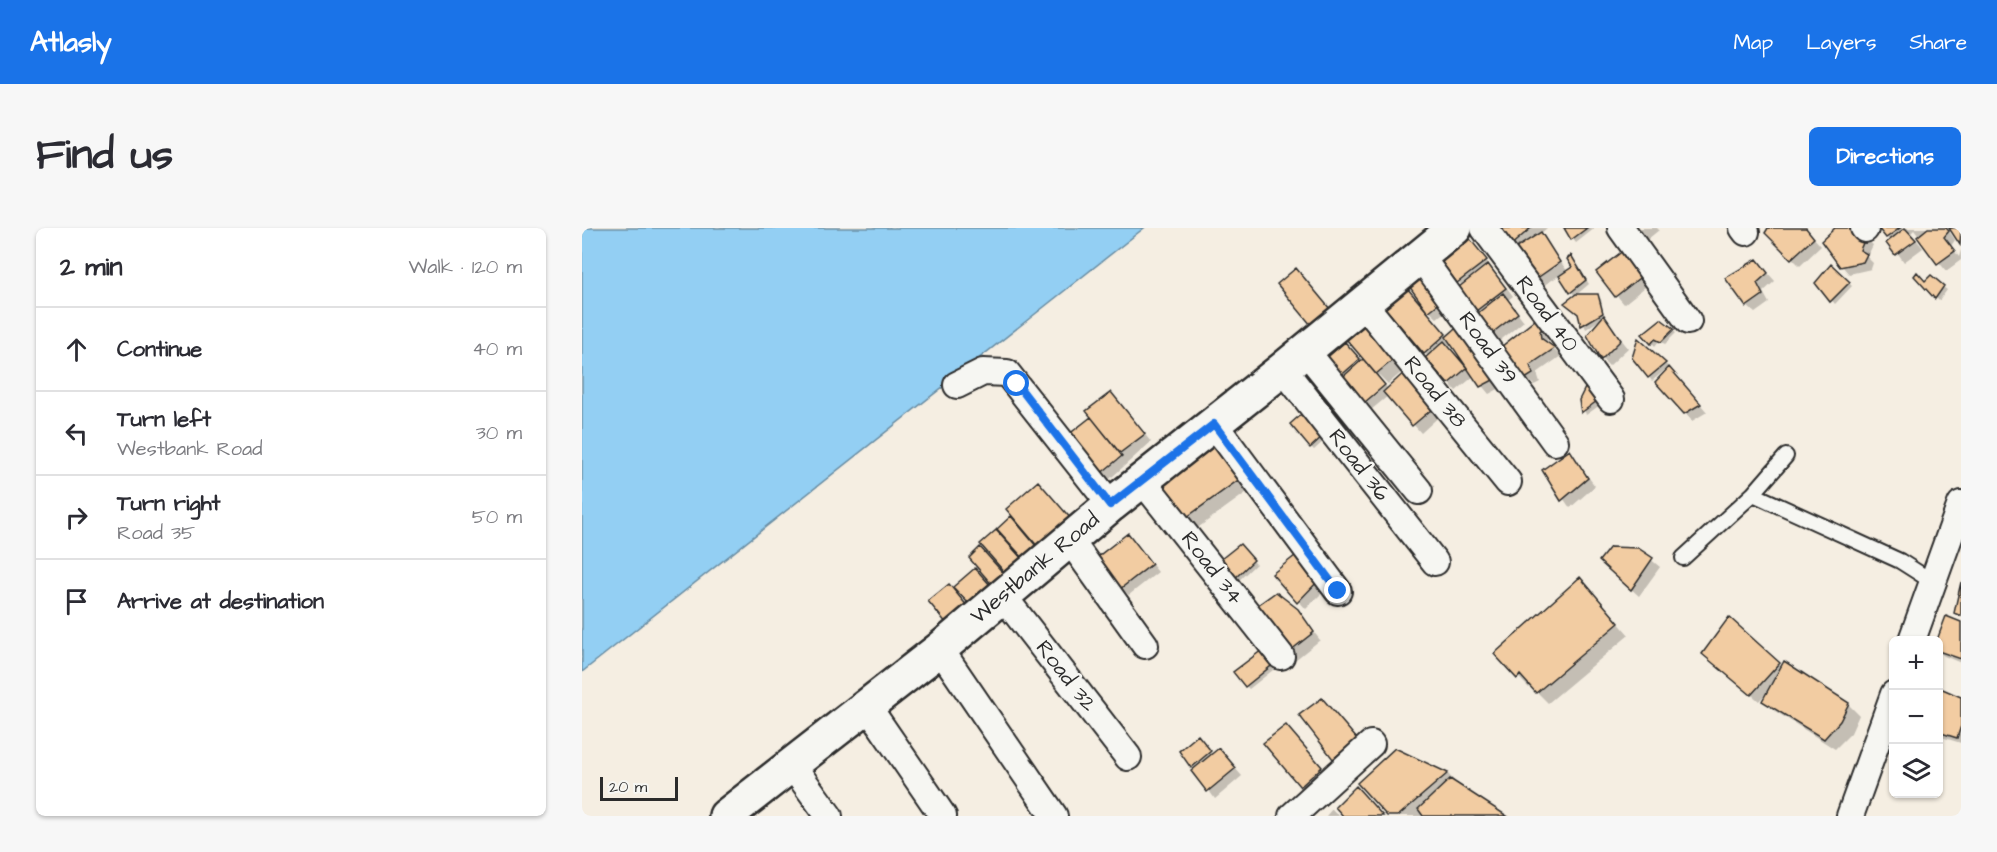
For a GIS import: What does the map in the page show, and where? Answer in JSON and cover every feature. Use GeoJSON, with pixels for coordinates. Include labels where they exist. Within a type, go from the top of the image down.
{"type":"FeatureCollection","features":[{"type":"Feature","properties":{"kind":"street","name":"Westbank Road"},"geometry":{"type":"LineString","coordinates":[[726,816],[940,649],[1110,505],[1214,424],[1455,228]]}},
{"type":"Feature","properties":{"kind":"street","name":"Road 40"},"geometry":{"type":"LineString","coordinates":[[1484,228],[1611,399]]}},
{"type":"Feature","properties":{"kind":"street"},"geometry":{"type":"LineString","coordinates":[[1621,228],[1688,321]]}},
{"type":"Feature","properties":{"kind":"street","name":"Road 39"},"geometry":{"type":"LineString","coordinates":[[1420,256],[1555,442]]}},
{"type":"Feature","properties":{"kind":"street","name":"Road 38"},"geometry":{"type":"LineString","coordinates":[[1363,303],[1508,482]]}},
{"type":"Feature","properties":{"kind":"street"},"geometry":{"type":"LineString","coordinates":[[1294,359],[1419,491]]}},
{"type":"Feature","properties":{"kind":"street","name":"Road 36"},"geometry":{"type":"LineString","coordinates":[[1294,359],[1435,562]]}},
{"type":"Feature","properties":{"kind":"street"},"geometry":{"type":"LineString","coordinates":[[957,384],[978,373],[1007,373],[1110,505]]}},
{"type":"Feature","properties":{"kind":"street"},"geometry":{"type":"LineString","coordinates":[[1214,424],[1338,591]]}},
{"type":"Feature","properties":{"kind":"street","name":"Road 34"},"geometry":{"type":"LineString","coordinates":[[1142,480],[1281,656]]}},
{"type":"Feature","properties":{"kind":"street"},"geometry":{"type":"LineString","coordinates":[[1913,636],[1961,504]]}},
{"type":"Feature","properties":{"kind":"street"},"geometry":{"type":"LineString","coordinates":[[1070,538],[1145,645]]}},
{"type":"Feature","properties":{"kind":"street","name":"Road 32"},"geometry":{"type":"LineString","coordinates":[[1003,596],[1128,757]]}},
{"type":"Feature","properties":{"kind":"street"},"geometry":{"type":"LineString","coordinates":[[940,649],[1054,816]]}},
{"type":"Feature","properties":{"kind":"street"},"geometry":{"type":"LineString","coordinates":[[1850,816],[1889,705]]}},
{"type":"Feature","properties":{"kind":"street"},"geometry":{"type":"LineString","coordinates":[[868,707],[943,816]]}},
{"type":"Feature","properties":{"kind":"street"},"geometry":{"type":"LineString","coordinates":[[1292,816],[1371,744]]}},
{"type":"Feature","properties":{"kind":"street"},"geometry":{"type":"LineString","coordinates":[[791,764],[829,816]]}},
{"type":"Feature","properties":{"kind":"lane"},"geometry":{"type":"LineString","coordinates":[[1683,558],[1753,494],[1786,456]]}},
{"type":"Feature","properties":{"kind":"lane"},"geometry":{"type":"LineString","coordinates":[[1753,494],[1900,561],[1933,582]]}},
{"type":"Feature","properties":{"kind":"water"},"geometry":{"type":"Polygon","coordinates":[[[582,228],[1144,228],[582,672],[582,228]]]}},
{"type":"Feature","properties":{"kind":"building"},"geometry":{"type":"Polygon","coordinates":[[[1494,228],[1531,228],[1510,246],[1494,228]]]}},
{"type":"Feature","properties":{"kind":"building"},"geometry":{"type":"Polygon","coordinates":[[[1564,228],[1587,228],[1571,240],[1564,228]]]}},
{"type":"Feature","properties":{"kind":"building"},"geometry":{"type":"Polygon","coordinates":[[[1768,228],[1806,228],[1814,238],[1791,259],[1765,233],[1768,228]]]}},
{"type":"Feature","properties":{"kind":"building"},"geometry":{"type":"Polygon","coordinates":[[[1835,228],[1855,228],[1866,236],[1860,250],[1867,254],[1863,262],[1840,267],[1821,241],[1835,228]]]}},
{"type":"Feature","properties":{"kind":"building"},"geometry":{"type":"Polygon","coordinates":[[[1878,228],[1900,228],[1886,238],[1878,228]]]}},
{"type":"Feature","properties":{"kind":"building"},"geometry":{"type":"Polygon","coordinates":[[[1905,228],[1916,240],[1895,255],[1886,243],[1905,228]]]}},
{"type":"Feature","properties":{"kind":"building"},"geometry":{"type":"Polygon","coordinates":[[[1928,228],[1946,228],[1949,231],[1944,237],[1955,251],[1937,264],[1917,237],[1928,228]]]}},
{"type":"Feature","properties":{"kind":"building"},"geometry":{"type":"Polygon","coordinates":[[[1949,228],[1961,228],[1960,245],[1949,228]]]}},
{"type":"Feature","properties":{"kind":"building"},"geometry":{"type":"Polygon","coordinates":[[[1541,232],[1560,262],[1533,281],[1513,250],[1541,232]]]}},
{"type":"Feature","properties":{"kind":"building"},"geometry":{"type":"Polygon","coordinates":[[[1470,239],[1487,260],[1457,283],[1441,261],[1470,239]]]}},
{"type":"Feature","properties":{"kind":"building"},"geometry":{"type":"Polygon","coordinates":[[[1629,246],[1648,271],[1615,297],[1596,272],[1629,246]]]}},
{"type":"Feature","properties":{"kind":"building"},"geometry":{"type":"Polygon","coordinates":[[[1571,255],[1586,280],[1570,293],[1559,276],[1572,267],[1567,259],[1571,255]]]}},
{"type":"Feature","properties":{"kind":"building"},"geometry":{"type":"Polygon","coordinates":[[[1757,259],[1768,273],[1757,283],[1763,295],[1746,307],[1725,278],[1757,259]]]}},
{"type":"Feature","properties":{"kind":"building"},"geometry":{"type":"Polygon","coordinates":[[[1488,264],[1506,288],[1472,314],[1454,291],[1488,264]]]}},
{"type":"Feature","properties":{"kind":"building"},"geometry":{"type":"Polygon","coordinates":[[[1831,264],[1850,282],[1830,302],[1815,283],[1831,264]]]}},
{"type":"Feature","properties":{"kind":"building"},"geometry":{"type":"Polygon","coordinates":[[[1296,268],[1330,309],[1311,325],[1277,284],[1296,268]]]}},
{"type":"Feature","properties":{"kind":"building"},"geometry":{"type":"Polygon","coordinates":[[[1428,272],[1447,297],[1428,312],[1409,286],[1428,272]]]}},
{"type":"Feature","properties":{"kind":"building"},"geometry":{"type":"Polygon","coordinates":[[[1917,272],[1925,281],[1931,275],[1944,286],[1935,299],[1914,276],[1917,272]]]}},
{"type":"Feature","properties":{"kind":"building"},"geometry":{"type":"Polygon","coordinates":[[[1407,288],[1446,334],[1424,354],[1385,308],[1407,288]]]}},
{"type":"Feature","properties":{"kind":"building"},"geometry":{"type":"Polygon","coordinates":[[[1503,293],[1518,313],[1488,336],[1473,317],[1503,293]]]}},
{"type":"Feature","properties":{"kind":"building"},"geometry":{"type":"Polygon","coordinates":[[[1576,294],[1598,294],[1603,313],[1581,326],[1578,314],[1564,303],[1576,294]]]}},
{"type":"Feature","properties":{"kind":"building"},"geometry":{"type":"Polygon","coordinates":[[[1545,312],[1550,320],[1540,331],[1541,338],[1555,348],[1530,365],[1533,374],[1525,379],[1501,347],[1545,312]]]}},
{"type":"Feature","properties":{"kind":"building"},"geometry":{"type":"Polygon","coordinates":[[[1604,315],[1621,340],[1601,360],[1587,335],[1604,315]]]}},
{"type":"Feature","properties":{"kind":"building"},"geometry":{"type":"Polygon","coordinates":[[[1661,319],[1674,329],[1661,342],[1655,339],[1651,344],[1642,334],[1661,319]]]}},
{"type":"Feature","properties":{"kind":"building"},"geometry":{"type":"Polygon","coordinates":[[[1371,320],[1400,354],[1376,374],[1347,340],[1371,320]]]}},
{"type":"Feature","properties":{"kind":"building"},"geometry":{"type":"Polygon","coordinates":[[[1462,323],[1499,377],[1480,387],[1446,337],[1462,323]]]}},
{"type":"Feature","properties":{"kind":"building"},"geometry":{"type":"Polygon","coordinates":[[[1638,338],[1666,363],[1648,378],[1632,358],[1638,338]]]}},
{"type":"Feature","properties":{"kind":"building"},"geometry":{"type":"Polygon","coordinates":[[[1444,341],[1467,368],[1448,384],[1425,358],[1444,341]]]}},
{"type":"Feature","properties":{"kind":"building"},"geometry":{"type":"Polygon","coordinates":[[[1345,342],[1360,359],[1338,378],[1323,361],[1345,342]]]}},
{"type":"Feature","properties":{"kind":"building"},"geometry":{"type":"Polygon","coordinates":[[[1363,359],[1385,385],[1358,408],[1336,383],[1363,359]]]}},
{"type":"Feature","properties":{"kind":"building"},"geometry":{"type":"Polygon","coordinates":[[[1669,367],[1701,404],[1684,414],[1655,382],[1669,367]]]}},
{"type":"Feature","properties":{"kind":"building"},"geometry":{"type":"Polygon","coordinates":[[[1408,369],[1438,404],[1412,426],[1383,392],[1408,369]]]}},
{"type":"Feature","properties":{"kind":"building"},"geometry":{"type":"Polygon","coordinates":[[[1596,387],[1605,395],[1581,413],[1579,400],[1585,388],[1596,387]]]}},
{"type":"Feature","properties":{"kind":"building"},"geometry":{"type":"Polygon","coordinates":[[[1334,388],[1354,411],[1333,428],[1314,405],[1334,388]]]}},
{"type":"Feature","properties":{"kind":"building"},"geometry":{"type":"Polygon","coordinates":[[[1111,392],[1145,434],[1120,453],[1086,411],[1111,392]]]}},
{"type":"Feature","properties":{"kind":"building"},"geometry":{"type":"Polygon","coordinates":[[[1306,410],[1326,433],[1310,448],[1290,424],[1306,410]]]}},
{"type":"Feature","properties":{"kind":"building"},"geometry":{"type":"Polygon","coordinates":[[[1091,417],[1122,456],[1094,479],[1063,439],[1091,417]]]}},
{"type":"Feature","properties":{"kind":"building"},"geometry":{"type":"Polygon","coordinates":[[[1214,447],[1241,478],[1180,522],[1155,489],[1214,447]]]}},
{"type":"Feature","properties":{"kind":"building"},"geometry":{"type":"Polygon","coordinates":[[[1570,450],[1588,478],[1561,501],[1542,470],[1570,450]]]}},
{"type":"Feature","properties":{"kind":"building"},"geometry":{"type":"Polygon","coordinates":[[[1038,481],[1072,520],[1039,548],[1006,509],[1038,481]]]}},
{"type":"Feature","properties":{"kind":"building"},"geometry":{"type":"Polygon","coordinates":[[[1011,516],[1037,547],[1024,559],[997,529],[1011,516]]]}},
{"type":"Feature","properties":{"kind":"building"},"geometry":{"type":"Polygon","coordinates":[[[996,530],[1023,560],[1007,575],[980,544],[996,530]]]}},
{"type":"Feature","properties":{"kind":"building"},"geometry":{"type":"Polygon","coordinates":[[[1128,533],[1152,564],[1120,589],[1096,558],[1128,533]]]}},
{"type":"Feature","properties":{"kind":"building"},"geometry":{"type":"Polygon","coordinates":[[[1240,544],[1254,560],[1231,582],[1216,563],[1240,544]]]}},
{"type":"Feature","properties":{"kind":"building"},"geometry":{"type":"Polygon","coordinates":[[[980,547],[1006,576],[994,587],[969,558],[980,547]]]}},
{"type":"Feature","properties":{"kind":"building"},"geometry":{"type":"Polygon","coordinates":[[[1610,547],[1638,548],[1653,558],[1631,590],[1599,561],[1610,547]]]}},
{"type":"Feature","properties":{"kind":"building"},"geometry":{"type":"Polygon","coordinates":[[[1300,552],[1321,578],[1297,603],[1272,574],[1300,552]]]}},
{"type":"Feature","properties":{"kind":"building"},"geometry":{"type":"Polygon","coordinates":[[[975,568],[991,586],[970,605],[953,587],[975,568]]]}},
{"type":"Feature","properties":{"kind":"building"},"geometry":{"type":"Polygon","coordinates":[[[1580,577],[1619,623],[1536,693],[1520,675],[1517,679],[1494,654],[1580,577]]]}},
{"type":"Feature","properties":{"kind":"building"},"geometry":{"type":"Polygon","coordinates":[[[1961,582],[1961,616],[1954,613],[1961,582]]]}},
{"type":"Feature","properties":{"kind":"building"},"geometry":{"type":"Polygon","coordinates":[[[949,584],[968,607],[947,624],[928,601],[949,584]]]}},
{"type":"Feature","properties":{"kind":"building"},"geometry":{"type":"Polygon","coordinates":[[[1276,592],[1298,609],[1314,632],[1286,654],[1251,610],[1276,592]]]}},
{"type":"Feature","properties":{"kind":"building"},"geometry":{"type":"Polygon","coordinates":[[[1946,616],[1961,622],[1961,659],[1943,653],[1943,636],[1938,636],[1946,616]]]}},
{"type":"Feature","properties":{"kind":"building"},"geometry":{"type":"Polygon","coordinates":[[[1729,617],[1780,663],[1751,695],[1702,654],[1729,617]]]}},
{"type":"Feature","properties":{"kind":"building"},"geometry":{"type":"Polygon","coordinates":[[[1266,647],[1276,662],[1245,687],[1233,672],[1266,647]]]}},
{"type":"Feature","properties":{"kind":"building"},"geometry":{"type":"Polygon","coordinates":[[[1784,661],[1849,703],[1840,721],[1824,739],[1762,701],[1784,661]]]}},
{"type":"Feature","properties":{"kind":"building"},"geometry":{"type":"Polygon","coordinates":[[[1943,689],[1961,697],[1961,726],[1957,738],[1943,734],[1943,689]]]}},
{"type":"Feature","properties":{"kind":"building"},"geometry":{"type":"Polygon","coordinates":[[[1322,698],[1357,739],[1333,759],[1299,715],[1322,698]]]}},
{"type":"Feature","properties":{"kind":"building"},"geometry":{"type":"Polygon","coordinates":[[[1286,725],[1322,767],[1300,787],[1263,743],[1286,725]]]}},
{"type":"Feature","properties":{"kind":"building"},"geometry":{"type":"Polygon","coordinates":[[[1198,735],[1211,751],[1191,768],[1179,751],[1198,735]]]}},
{"type":"Feature","properties":{"kind":"building"},"geometry":{"type":"Polygon","coordinates":[[[1219,748],[1236,768],[1207,792],[1191,771],[1219,748]]]}},
{"type":"Feature","properties":{"kind":"building"},"geometry":{"type":"Polygon","coordinates":[[[1395,748],[1448,773],[1398,816],[1387,816],[1357,783],[1395,748]]]}},
{"type":"Feature","properties":{"kind":"building"},"geometry":{"type":"Polygon","coordinates":[[[1450,779],[1507,816],[1423,816],[1418,809],[1450,779]]]}},
{"type":"Feature","properties":{"kind":"building"},"geometry":{"type":"Polygon","coordinates":[[[1356,786],[1383,816],[1343,816],[1335,807],[1356,786]]]}},
{"type":"Feature","properties":{"kind":"route"},"geometry":{"type":"LineString","coordinates":[[1017,384],[1110,505],[1214,424],[1338,591]]}}]}
